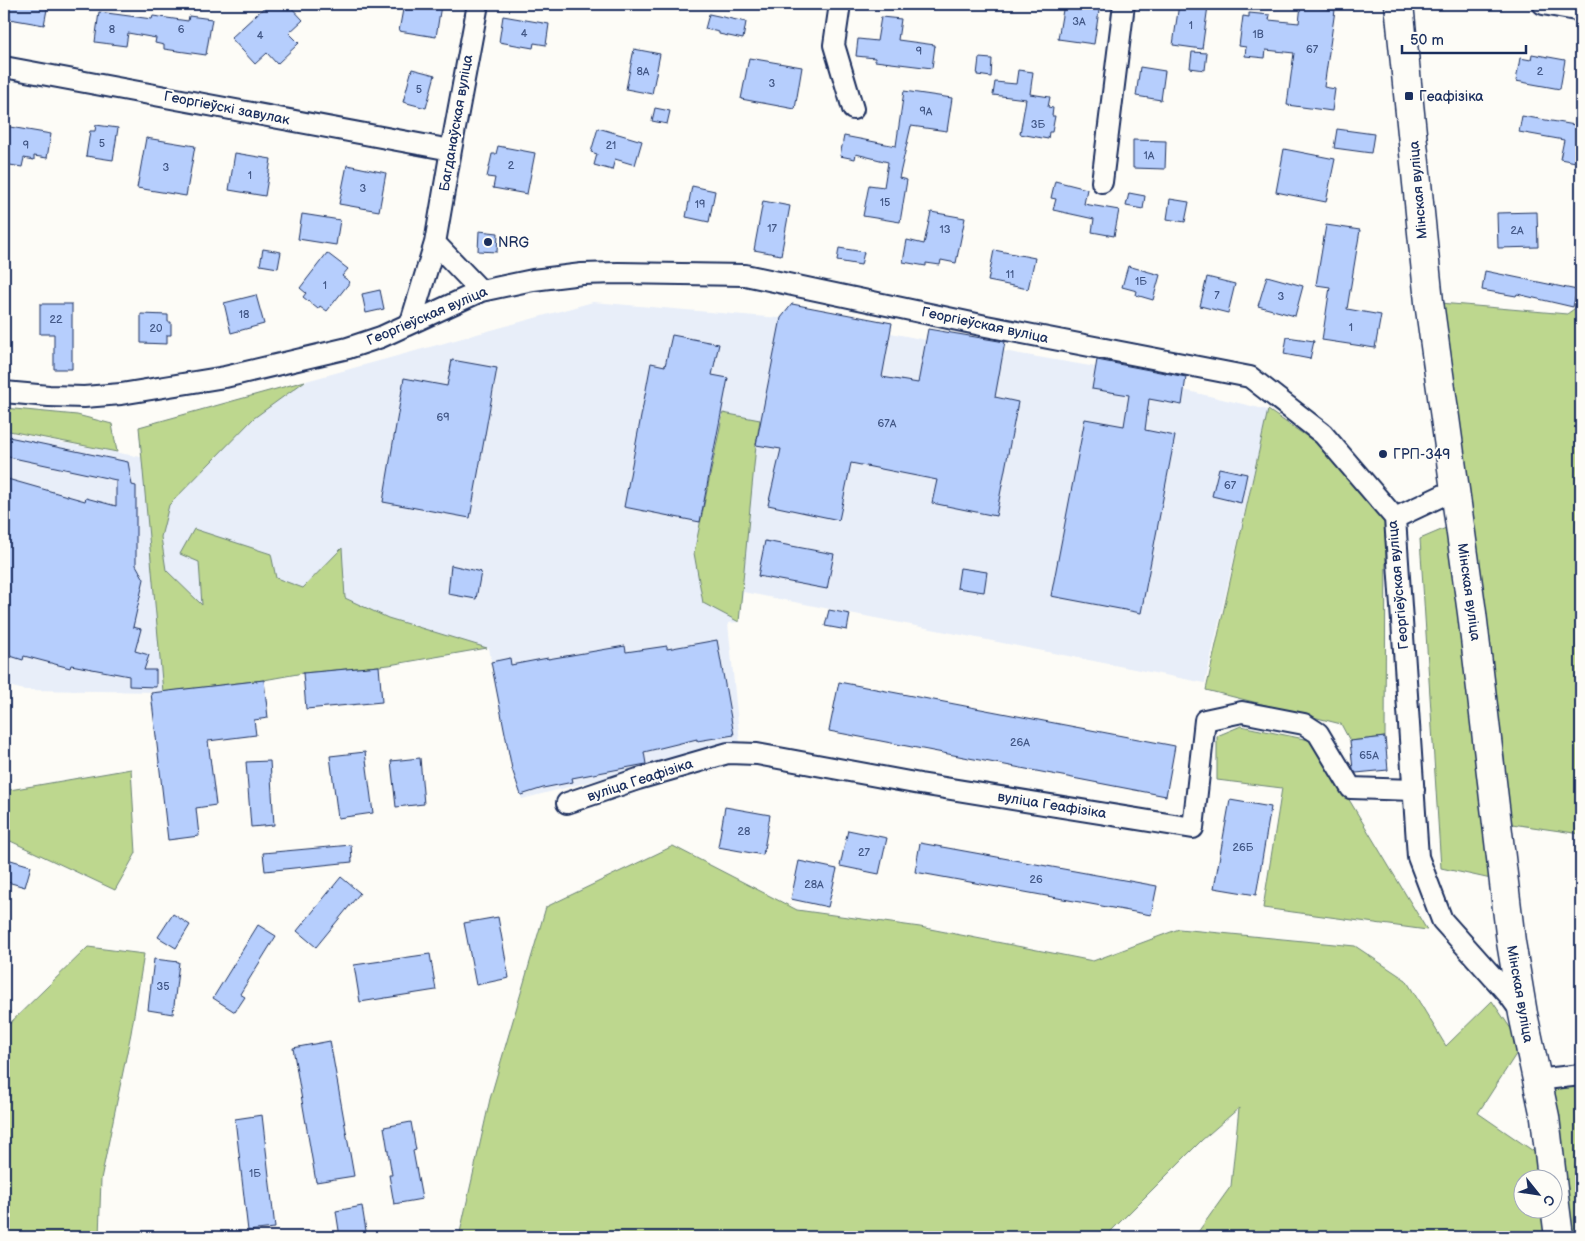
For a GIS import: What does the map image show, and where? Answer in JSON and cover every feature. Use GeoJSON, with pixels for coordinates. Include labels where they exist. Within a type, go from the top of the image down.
{"type":"FeatureCollection","features":[{"type":"Feature","properties":{"kind":"main road","name":"Мінская вуліца"},"geometry":{"type":"LineString","coordinates":[[1399,4],[1429,302],[1475,632],[1511,942],[1523,1014],[1545,1117],[1551,1168]]}},
{"type":"Feature","properties":{"kind":"main road","name":"Мінская вуліца"},"geometry":{"type":"LineString","coordinates":[[1557,1218],[1559,1237]]}},
{"type":"Feature","properties":{"kind":"street","name":"Багданаўская вуліца"},"geometry":{"type":"LineString","coordinates":[[411,322],[435,243],[478,4]]}},
{"type":"Feature","properties":{"kind":"street"},"geometry":{"type":"LineString","coordinates":[[840,4],[834,44],[853,109]]}},
{"type":"Feature","properties":{"kind":"street"},"geometry":{"type":"LineString","coordinates":[[1102,182],[1124,4]]}},
{"type":"Feature","properties":{"kind":"street"},"geometry":{"type":"LineString","coordinates":[[1543,4],[1581,11]]}},
{"type":"Feature","properties":{"kind":"street","name":"Георгіеўскі завулак"},"geometry":{"type":"LineString","coordinates":[[4,67],[451,150]]}},
{"type":"Feature","properties":{"kind":"street"},"geometry":{"type":"LineString","coordinates":[[435,243],[481,291]]}},
{"type":"Feature","properties":{"kind":"street","name":"Георгіеўская вуліца"},"geometry":{"type":"LineString","coordinates":[[4,392],[84,397],[121,394],[225,377],[348,348],[381,337],[481,291],[533,280],[582,274],[618,273],[745,275],[986,326],[1250,377],[1323,434],[1395,518],[1418,858],[1442,920],[1509,995],[1523,1014]]}},
{"type":"Feature","properties":{"kind":"street"},"geometry":{"type":"LineString","coordinates":[[1395,518],[1454,490]]}},
{"type":"Feature","properties":{"kind":"street","name":"вуліца Геафізіка"},"geometry":{"type":"LineString","coordinates":[[568,804],[638,779],[728,753],[756,754],[920,784],[1193,828],[1204,720],[1242,712],[1304,724],[1318,733],[1351,788],[1414,790]]}},
{"type":"Feature","properties":{"kind":"street"},"geometry":{"type":"LineString","coordinates":[[1536,1080],[1581,1075]]}},
{"type":"Feature","properties":{"kind":"shaded area"},"geometry":{"type":"Polygon","coordinates":[[[593,302],[780,318],[792,304],[892,323],[891,333],[926,340],[928,329],[1005,342],[1003,351],[1096,367],[1098,358],[1187,373],[1184,390],[1268,410],[1205,683],[743,592],[739,622],[728,623],[740,743],[522,799],[512,769],[489,648],[379,667],[303,673],[264,680],[163,692],[25,690],[4,685],[4,432],[141,457],[139,427],[593,302]]]}},
{"type":"Feature","properties":{"kind":"green space"},"geometry":{"type":"Polygon","coordinates":[[[1429,302],[1567,314],[1581,304],[1581,834],[1498,822],[1429,302]]]}},
{"type":"Feature","properties":{"kind":"green space"},"geometry":{"type":"Polygon","coordinates":[[[305,381],[254,418],[169,505],[161,537],[166,570],[202,605],[199,562],[180,554],[194,529],[271,554],[276,578],[303,588],[342,548],[345,598],[388,618],[487,648],[389,665],[303,673],[264,680],[163,692],[139,427],[305,381]]]}},
{"type":"Feature","properties":{"kind":"green space"},"geometry":{"type":"Polygon","coordinates":[[[4,408],[77,415],[112,424],[117,452],[4,430],[4,408]]]}},
{"type":"Feature","properties":{"kind":"green space"},"geometry":{"type":"Polygon","coordinates":[[[1268,410],[1318,444],[1386,523],[1385,737],[1350,741],[1341,724],[1206,690],[1268,410]]]}},
{"type":"Feature","properties":{"kind":"green space"},"geometry":{"type":"Polygon","coordinates":[[[723,413],[760,420],[739,622],[703,603],[694,553],[723,413]]]}},
{"type":"Feature","properties":{"kind":"green space"},"geometry":{"type":"Polygon","coordinates":[[[1453,525],[1491,879],[1441,868],[1420,539],[1453,525]]]}},
{"type":"Feature","properties":{"kind":"green space"},"geometry":{"type":"Polygon","coordinates":[[[1241,726],[1314,741],[1427,930],[1263,908],[1282,788],[1217,780],[1217,736],[1241,726]]]}},
{"type":"Feature","properties":{"kind":"green space"},"geometry":{"type":"Polygon","coordinates":[[[131,769],[136,853],[115,890],[4,838],[4,791],[131,769]]]}},
{"type":"Feature","properties":{"kind":"green space"},"geometry":{"type":"Polygon","coordinates":[[[673,846],[797,910],[920,927],[1093,961],[1179,929],[1355,946],[1406,980],[1446,1046],[1492,1001],[1522,1045],[1478,1113],[1539,1155],[1541,1168],[1512,1168],[1512,1218],[1548,1218],[1551,1237],[1189,1237],[1198,1232],[1231,1186],[1239,1108],[1202,1140],[1105,1237],[459,1237],[490,1099],[546,907],[673,846]]]}},
{"type":"Feature","properties":{"kind":"green space"},"geometry":{"type":"Polygon","coordinates":[[[88,947],[144,954],[131,1033],[101,1179],[99,1237],[4,1237],[4,1029],[88,947]]]}},
{"type":"Feature","properties":{"kind":"green space"},"geometry":{"type":"Polygon","coordinates":[[[1581,1075],[1581,1237],[1559,1237],[1556,1218],[1562,1218],[1562,1168],[1549,1168],[1536,1080],[1581,1075]]]}},
{"type":"Feature","properties":{"kind":"building"},"geometry":{"type":"Polygon","coordinates":[[[4,4],[48,4],[44,25],[4,18],[4,4]]]}},
{"type":"Feature","properties":{"kind":"building"},"geometry":{"type":"Polygon","coordinates":[[[268,4],[288,4],[303,20],[289,33],[299,43],[277,64],[267,53],[255,64],[231,38],[268,4]]]}},
{"type":"Feature","properties":{"kind":"building"},"geometry":{"type":"Polygon","coordinates":[[[404,4],[441,5],[436,37],[399,31],[404,4]]]}},
{"type":"Feature","properties":{"kind":"building"},"geometry":{"type":"Polygon","coordinates":[[[1064,4],[1100,4],[1094,44],[1058,39],[1064,4]]]}},
{"type":"Feature","properties":{"kind":"building"},"geometry":{"type":"Polygon","coordinates":[[[1179,4],[1208,6],[1202,49],[1173,45],[1179,4]]]}},
{"type":"Feature","properties":{"kind":"building"},"geometry":{"type":"Polygon","coordinates":[[[1301,5],[1335,10],[1324,87],[1335,89],[1332,111],[1287,105],[1294,53],[1266,50],[1265,58],[1245,56],[1246,47],[1239,46],[1243,16],[1249,17],[1249,13],[1270,15],[1269,20],[1299,23],[1301,5]]]}},
{"type":"Feature","properties":{"kind":"building"},"geometry":{"type":"Polygon","coordinates":[[[99,12],[152,19],[153,16],[188,21],[189,16],[212,19],[206,55],[164,49],[164,45],[155,43],[156,38],[128,33],[126,46],[95,42],[99,12]]]}},
{"type":"Feature","properties":{"kind":"building"},"geometry":{"type":"Polygon","coordinates":[[[709,14],[746,22],[743,39],[705,29],[709,14]]]}},
{"type":"Feature","properties":{"kind":"building"},"geometry":{"type":"Polygon","coordinates":[[[503,16],[549,24],[546,45],[534,43],[533,48],[499,42],[503,16]]]}},
{"type":"Feature","properties":{"kind":"building"},"geometry":{"type":"Polygon","coordinates":[[[881,17],[901,19],[898,40],[935,45],[932,68],[875,61],[875,58],[856,56],[858,39],[877,41],[881,17]]]}},
{"type":"Feature","properties":{"kind":"building"},"geometry":{"type":"Polygon","coordinates":[[[634,49],[660,54],[652,94],[626,89],[634,49]]]}},
{"type":"Feature","properties":{"kind":"building"},"geometry":{"type":"Polygon","coordinates":[[[1192,52],[1207,53],[1205,70],[1190,68],[1192,52]]]}},
{"type":"Feature","properties":{"kind":"building"},"geometry":{"type":"Polygon","coordinates":[[[1532,54],[1565,60],[1560,89],[1516,81],[1520,58],[1531,60],[1532,54]]]}},
{"type":"Feature","properties":{"kind":"building"},"geometry":{"type":"Polygon","coordinates":[[[749,58],[802,67],[795,109],[741,99],[749,58]]]}},
{"type":"Feature","properties":{"kind":"building"},"geometry":{"type":"Polygon","coordinates":[[[979,58],[992,59],[991,77],[977,75],[979,58]]]}},
{"type":"Feature","properties":{"kind":"building"},"geometry":{"type":"Polygon","coordinates":[[[1140,67],[1165,71],[1161,100],[1136,96],[1140,67]]]}},
{"type":"Feature","properties":{"kind":"building"},"geometry":{"type":"Polygon","coordinates":[[[412,69],[435,75],[426,108],[403,102],[412,69]]]}},
{"type":"Feature","properties":{"kind":"building"},"geometry":{"type":"Polygon","coordinates":[[[1018,70],[1033,72],[1030,94],[1050,97],[1048,107],[1053,108],[1052,116],[1055,116],[1052,132],[1049,132],[1048,139],[1020,134],[1026,99],[993,95],[995,82],[1016,84],[1018,70]]]}},
{"type":"Feature","properties":{"kind":"building"},"geometry":{"type":"Polygon","coordinates":[[[904,91],[952,98],[947,131],[911,126],[899,178],[907,180],[900,222],[863,216],[869,185],[884,187],[888,162],[856,154],[855,159],[840,156],[844,136],[896,146],[904,91]]]}},
{"type":"Feature","properties":{"kind":"building"},"geometry":{"type":"Polygon","coordinates":[[[655,108],[670,111],[667,124],[652,121],[655,108]]]}},
{"type":"Feature","properties":{"kind":"building"},"geometry":{"type":"Polygon","coordinates":[[[1522,116],[1581,126],[1578,140],[1581,141],[1581,163],[1560,159],[1564,140],[1519,132],[1522,116]]]}},
{"type":"Feature","properties":{"kind":"building"},"geometry":{"type":"Polygon","coordinates":[[[96,125],[118,128],[113,160],[86,156],[90,131],[95,131],[96,125]]]}},
{"type":"Feature","properties":{"kind":"building"},"geometry":{"type":"Polygon","coordinates":[[[4,126],[51,134],[47,158],[34,156],[34,160],[24,158],[22,167],[4,164],[4,126]]]}},
{"type":"Feature","properties":{"kind":"building"},"geometry":{"type":"Polygon","coordinates":[[[598,128],[642,141],[635,165],[615,159],[612,170],[594,165],[597,154],[591,152],[598,128]]]}},
{"type":"Feature","properties":{"kind":"building"},"geometry":{"type":"Polygon","coordinates":[[[1337,129],[1374,134],[1371,153],[1334,148],[1337,129]]]}},
{"type":"Feature","properties":{"kind":"building"},"geometry":{"type":"Polygon","coordinates":[[[146,138],[195,146],[186,196],[137,188],[146,138]]]}},
{"type":"Feature","properties":{"kind":"building"},"geometry":{"type":"Polygon","coordinates":[[[1133,140],[1166,141],[1165,169],[1133,168],[1133,140]]]}},
{"type":"Feature","properties":{"kind":"building"},"geometry":{"type":"Polygon","coordinates":[[[498,146],[535,153],[527,194],[493,188],[495,178],[487,177],[492,154],[496,154],[498,146]]]}},
{"type":"Feature","properties":{"kind":"building"},"geometry":{"type":"Polygon","coordinates":[[[1284,149],[1335,159],[1326,202],[1276,192],[1284,149]]]}},
{"type":"Feature","properties":{"kind":"building"},"geometry":{"type":"Polygon","coordinates":[[[235,153],[271,159],[265,196],[229,190],[235,153]]]}},
{"type":"Feature","properties":{"kind":"building"},"geometry":{"type":"Polygon","coordinates":[[[347,165],[386,173],[379,211],[339,204],[347,165]]]}},
{"type":"Feature","properties":{"kind":"building"},"geometry":{"type":"Polygon","coordinates":[[[1055,181],[1087,189],[1084,204],[1119,210],[1114,236],[1092,232],[1094,219],[1053,210],[1056,199],[1051,198],[1055,181]]]}},
{"type":"Feature","properties":{"kind":"building"},"geometry":{"type":"Polygon","coordinates":[[[692,186],[715,191],[709,222],[686,217],[692,186]]]}},
{"type":"Feature","properties":{"kind":"building"},"geometry":{"type":"Polygon","coordinates":[[[1129,193],[1145,196],[1143,209],[1126,206],[1129,193]]]}},
{"type":"Feature","properties":{"kind":"building"},"geometry":{"type":"Polygon","coordinates":[[[1170,199],[1189,202],[1185,222],[1167,219],[1170,199]]]}},
{"type":"Feature","properties":{"kind":"building"},"geometry":{"type":"Polygon","coordinates":[[[763,201],[790,206],[781,255],[754,250],[763,201]]]}},
{"type":"Feature","properties":{"kind":"building"},"geometry":{"type":"Polygon","coordinates":[[[931,212],[965,218],[956,263],[941,260],[940,265],[926,263],[926,266],[903,262],[907,240],[924,244],[931,212]]]}},
{"type":"Feature","properties":{"kind":"building"},"geometry":{"type":"Polygon","coordinates":[[[1537,212],[1538,247],[1498,248],[1497,213],[1537,212]]]}},
{"type":"Feature","properties":{"kind":"building"},"geometry":{"type":"Polygon","coordinates":[[[302,214],[340,220],[336,245],[298,239],[302,214]]]}},
{"type":"Feature","properties":{"kind":"building"},"geometry":{"type":"Polygon","coordinates":[[[1326,225],[1360,230],[1347,309],[1381,315],[1375,348],[1322,340],[1330,287],[1316,285],[1326,225]]]}},
{"type":"Feature","properties":{"kind":"building","name":"NRG"},"geometry":{"type":"Polygon","coordinates":[[[479,231],[498,233],[497,252],[478,251],[479,231]]]}},
{"type":"Feature","properties":{"kind":"building"},"geometry":{"type":"Polygon","coordinates":[[[839,248],[864,252],[861,265],[837,261],[839,248]]]}},
{"type":"Feature","properties":{"kind":"building"},"geometry":{"type":"Polygon","coordinates":[[[263,249],[281,252],[278,268],[260,265],[263,249]]]}},
{"type":"Feature","properties":{"kind":"building"},"geometry":{"type":"Polygon","coordinates":[[[994,250],[1035,258],[1028,289],[988,281],[994,250]]]}},
{"type":"Feature","properties":{"kind":"building"},"geometry":{"type":"Polygon","coordinates":[[[327,253],[348,269],[342,276],[350,282],[327,311],[320,306],[318,309],[303,297],[306,293],[300,288],[327,253]]]}},
{"type":"Feature","properties":{"kind":"building"},"geometry":{"type":"Polygon","coordinates":[[[1128,266],[1160,275],[1153,300],[1136,295],[1137,291],[1122,287],[1128,266]]]}},
{"type":"Feature","properties":{"kind":"building"},"geometry":{"type":"Polygon","coordinates":[[[1485,271],[1577,290],[1573,307],[1517,294],[1516,296],[1482,290],[1485,271]]]}},
{"type":"Feature","properties":{"kind":"building"},"geometry":{"type":"Polygon","coordinates":[[[1267,276],[1303,286],[1295,316],[1258,306],[1267,276]]]}},
{"type":"Feature","properties":{"kind":"building"},"geometry":{"type":"Polygon","coordinates":[[[1207,277],[1235,284],[1228,313],[1200,306],[1207,277]]]}},
{"type":"Feature","properties":{"kind":"building"},"geometry":{"type":"Polygon","coordinates":[[[380,290],[384,309],[366,313],[362,294],[380,290]]]}},
{"type":"Feature","properties":{"kind":"building"},"geometry":{"type":"Polygon","coordinates":[[[256,295],[264,324],[231,333],[224,303],[256,295]]]}},
{"type":"Feature","properties":{"kind":"building"},"geometry":{"type":"Polygon","coordinates":[[[40,304],[72,304],[72,369],[54,369],[54,334],[40,334],[40,304]]]}},
{"type":"Feature","properties":{"kind":"building"},"geometry":{"type":"Polygon","coordinates":[[[792,304],[892,323],[882,377],[918,383],[928,329],[1005,342],[995,397],[1018,402],[996,516],[932,503],[937,480],[851,463],[839,520],[768,505],[781,449],[756,445],[781,318],[792,304]]]}},
{"type":"Feature","properties":{"kind":"building"},"geometry":{"type":"Polygon","coordinates":[[[141,314],[168,315],[168,322],[171,322],[171,335],[167,335],[167,344],[141,343],[141,314]]]}},
{"type":"Feature","properties":{"kind":"building"},"geometry":{"type":"Polygon","coordinates":[[[672,335],[719,344],[712,375],[728,378],[700,522],[624,507],[651,363],[665,366],[672,335]]]}},
{"type":"Feature","properties":{"kind":"building"},"geometry":{"type":"Polygon","coordinates":[[[1287,337],[1314,341],[1310,359],[1284,354],[1287,337]]]}},
{"type":"Feature","properties":{"kind":"building"},"geometry":{"type":"Polygon","coordinates":[[[452,360],[497,368],[470,518],[383,502],[404,378],[447,386],[452,360]]]}},
{"type":"Feature","properties":{"kind":"building"},"geometry":{"type":"Polygon","coordinates":[[[1097,360],[1186,377],[1182,405],[1149,399],[1145,430],[1175,436],[1141,613],[1051,596],[1085,419],[1124,426],[1129,395],[1092,389],[1097,360]]]}},
{"type":"Feature","properties":{"kind":"building"},"geometry":{"type":"Polygon","coordinates":[[[4,436],[128,462],[132,485],[136,486],[136,565],[144,579],[133,627],[141,629],[135,651],[149,655],[144,670],[156,670],[156,687],[129,686],[129,676],[71,665],[70,668],[24,656],[23,660],[4,654],[4,622],[9,605],[4,604],[4,478],[85,501],[86,498],[116,506],[116,480],[4,456],[4,436]]]}},
{"type":"Feature","properties":{"kind":"building"},"geometry":{"type":"Polygon","coordinates":[[[1219,468],[1247,474],[1241,503],[1212,496],[1219,468]]]}},
{"type":"Feature","properties":{"kind":"building"},"geometry":{"type":"Polygon","coordinates":[[[765,541],[834,554],[827,589],[758,576],[765,541]]]}},
{"type":"Feature","properties":{"kind":"building"},"geometry":{"type":"Polygon","coordinates":[[[451,565],[481,572],[476,599],[448,594],[451,565]]]}},
{"type":"Feature","properties":{"kind":"building"},"geometry":{"type":"Polygon","coordinates":[[[960,568],[987,572],[984,592],[957,588],[960,568]]]}},
{"type":"Feature","properties":{"kind":"building"},"geometry":{"type":"Polygon","coordinates":[[[829,610],[850,614],[847,630],[825,626],[829,610]]]}},
{"type":"Feature","properties":{"kind":"building"},"geometry":{"type":"Polygon","coordinates":[[[717,640],[734,735],[697,741],[697,739],[644,752],[646,764],[572,778],[573,782],[521,795],[512,769],[491,662],[510,658],[511,665],[625,646],[626,652],[667,646],[667,649],[717,640]]]}},
{"type":"Feature","properties":{"kind":"building"},"geometry":{"type":"Polygon","coordinates":[[[379,666],[382,702],[306,709],[303,673],[379,666]]]}},
{"type":"Feature","properties":{"kind":"building"},"geometry":{"type":"Polygon","coordinates":[[[264,680],[268,718],[254,720],[256,735],[208,741],[216,805],[196,808],[199,836],[168,840],[151,693],[264,680]]]}},
{"type":"Feature","properties":{"kind":"building"},"geometry":{"type":"Polygon","coordinates":[[[839,682],[1175,746],[1166,796],[829,731],[839,682]]]}},
{"type":"Feature","properties":{"kind":"building"},"geometry":{"type":"Polygon","coordinates":[[[1385,737],[1388,770],[1356,773],[1353,769],[1350,741],[1385,737]]]}},
{"type":"Feature","properties":{"kind":"building"},"geometry":{"type":"Polygon","coordinates":[[[365,752],[373,813],[338,818],[330,756],[365,752]]]}},
{"type":"Feature","properties":{"kind":"building"},"geometry":{"type":"Polygon","coordinates":[[[420,758],[424,804],[396,807],[391,761],[420,758]]]}},
{"type":"Feature","properties":{"kind":"building"},"geometry":{"type":"Polygon","coordinates":[[[270,761],[274,825],[251,827],[246,762],[270,761]]]}},
{"type":"Feature","properties":{"kind":"building"},"geometry":{"type":"Polygon","coordinates":[[[1230,800],[1271,807],[1256,895],[1214,888],[1230,800]]]}},
{"type":"Feature","properties":{"kind":"building"},"geometry":{"type":"Polygon","coordinates":[[[725,807],[770,815],[763,855],[718,847],[725,807]]]}},
{"type":"Feature","properties":{"kind":"building"},"geometry":{"type":"Polygon","coordinates":[[[848,830],[887,838],[879,874],[840,866],[848,830]]]}},
{"type":"Feature","properties":{"kind":"building"},"geometry":{"type":"Polygon","coordinates":[[[920,843],[1157,886],[1151,915],[915,872],[920,843]]]}},
{"type":"Feature","properties":{"kind":"building"},"geometry":{"type":"Polygon","coordinates":[[[351,845],[352,862],[265,871],[263,853],[351,845]]]}},
{"type":"Feature","properties":{"kind":"building"},"geometry":{"type":"Polygon","coordinates":[[[4,858],[31,866],[25,887],[4,881],[4,858]]]}},
{"type":"Feature","properties":{"kind":"building"},"geometry":{"type":"Polygon","coordinates":[[[799,861],[837,869],[828,907],[791,899],[799,861]]]}},
{"type":"Feature","properties":{"kind":"building"},"geometry":{"type":"Polygon","coordinates":[[[341,877],[360,893],[316,947],[297,931],[341,877]]]}},
{"type":"Feature","properties":{"kind":"building"},"geometry":{"type":"Polygon","coordinates":[[[173,914],[190,925],[176,948],[158,937],[173,914]]]}},
{"type":"Feature","properties":{"kind":"building"},"geometry":{"type":"Polygon","coordinates":[[[498,917],[509,978],[476,985],[464,923],[498,917]]]}},
{"type":"Feature","properties":{"kind":"building"},"geometry":{"type":"Polygon","coordinates":[[[258,925],[276,936],[240,994],[245,997],[235,1012],[213,998],[258,925]]]}},
{"type":"Feature","properties":{"kind":"building"},"geometry":{"type":"Polygon","coordinates":[[[430,954],[436,990],[360,1002],[354,965],[430,954]]]}},
{"type":"Feature","properties":{"kind":"building"},"geometry":{"type":"Polygon","coordinates":[[[154,959],[179,962],[173,1014],[148,1010],[154,959]]]}},
{"type":"Feature","properties":{"kind":"building"},"geometry":{"type":"Polygon","coordinates":[[[330,1041],[354,1176],[316,1182],[293,1048],[330,1041]]]}},
{"type":"Feature","properties":{"kind":"building"},"geometry":{"type":"Polygon","coordinates":[[[262,1115],[275,1228],[248,1231],[235,1119],[262,1115]]]}},
{"type":"Feature","properties":{"kind":"building"},"geometry":{"type":"Polygon","coordinates":[[[411,1122],[416,1150],[413,1151],[422,1199],[394,1204],[389,1175],[392,1175],[384,1127],[411,1122]]]}},
{"type":"Feature","properties":{"kind":"building"},"geometry":{"type":"Polygon","coordinates":[[[362,1206],[367,1237],[340,1237],[336,1211],[362,1206]]]}},
{"type":"Feature","properties":{"kind":"place","name":"Геафізіка"},"geometry":{"type":"Point","coordinates":[1409,96]}},
{"type":"Feature","properties":{"kind":"place","name":"NRG"},"geometry":{"type":"Point","coordinates":[488,242]}},
{"type":"Feature","properties":{"kind":"place","name":"ГРП-349"},"geometry":{"type":"Point","coordinates":[1383,454]}}]}
